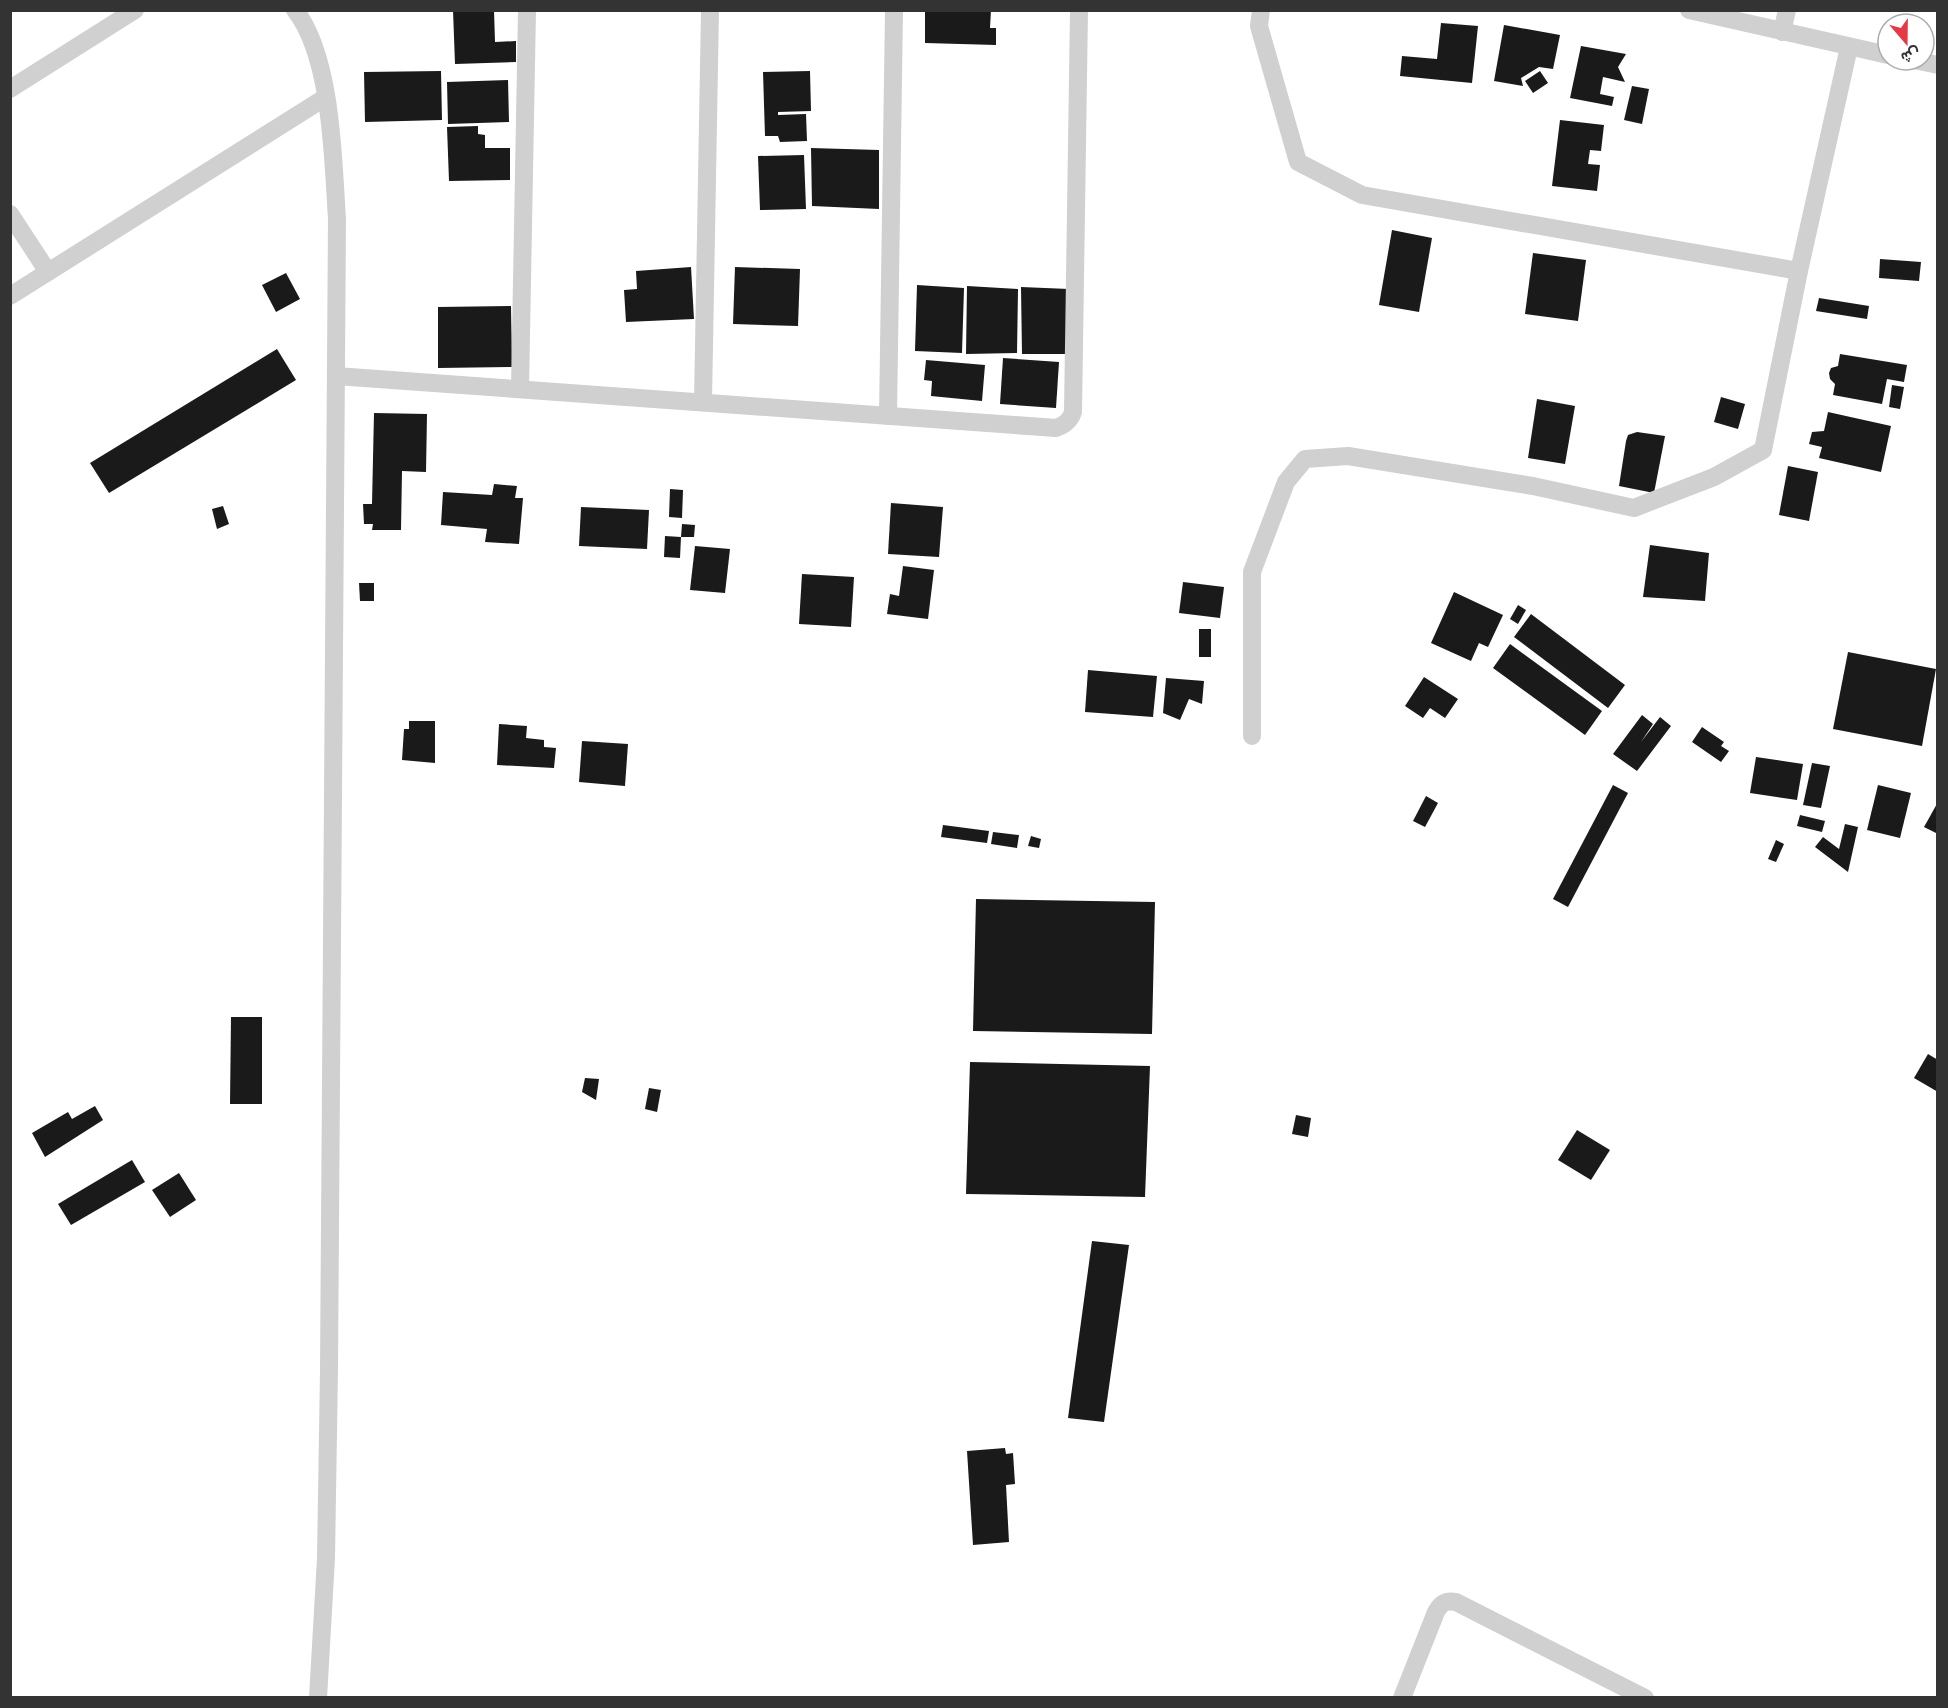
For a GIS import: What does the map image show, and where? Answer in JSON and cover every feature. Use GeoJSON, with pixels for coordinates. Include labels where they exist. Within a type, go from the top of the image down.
{"type":"FeatureCollection","features":[{"type":"Feature","properties":{"kind":"street"},"geometry":{"type":"LineString","coordinates":[[10,89],[135,10]]}},
{"type":"Feature","properties":{"kind":"street"},"geometry":{"type":"LineString","coordinates":[[295,10],[315,47],[322,72],[337,219],[328,1405],[326,1558],[318,1698]]}},
{"type":"Feature","properties":{"kind":"street"},"geometry":{"type":"LineString","coordinates":[[520,389],[527,10]]}},
{"type":"Feature","properties":{"kind":"street"},"geometry":{"type":"LineString","coordinates":[[703,402],[710,10]]}},
{"type":"Feature","properties":{"kind":"street"},"geometry":{"type":"LineString","coordinates":[[888,416],[894,10]]}},
{"type":"Feature","properties":{"kind":"street"},"geometry":{"type":"LineString","coordinates":[[336,376],[1056,428],[1062,426],[1073,412],[1079,10]]}},
{"type":"Feature","properties":{"kind":"street"},"geometry":{"type":"LineString","coordinates":[[1261,10],[1259,26],[1298,162],[1362,195],[1799,272]]}},
{"type":"Feature","properties":{"kind":"street"},"geometry":{"type":"LineString","coordinates":[[1689,10],[1876,52]]}},
{"type":"Feature","properties":{"kind":"street"},"geometry":{"type":"LineString","coordinates":[[1782,32],[1787,10]]}},
{"type":"Feature","properties":{"kind":"street"},"geometry":{"type":"LineString","coordinates":[[1252,736],[1252,572],[1286,482],[1305,459],[1348,456],[1533,486],[1634,508],[1714,477],[1763,450],[1799,272],[1850,47]]}},
{"type":"Feature","properties":{"kind":"street"},"geometry":{"type":"LineString","coordinates":[[10,296],[326,97]]}},
{"type":"Feature","properties":{"kind":"street"},"geometry":{"type":"LineString","coordinates":[[10,214],[48,272]]}},
{"type":"Feature","properties":{"kind":"street"},"geometry":{"type":"LineString","coordinates":[[1402,1698],[1439,1606],[1451,1601],[1645,1698]]}},
{"type":"Feature","properties":{"kind":"building"},"geometry":{"type":"Polygon","coordinates":[[[453,10],[494,10],[495,42],[516,41],[516,62],[455,64],[453,10]]]}},
{"type":"Feature","properties":{"kind":"building"},"geometry":{"type":"Polygon","coordinates":[[[925,10],[991,10],[990,28],[996,28],[996,45],[925,43],[925,10]]]}},
{"type":"Feature","properties":{"kind":"building"},"geometry":{"type":"Polygon","coordinates":[[[1441,23],[1478,26],[1472,83],[1400,76],[1402,56],[1437,59],[1441,23]]]}},
{"type":"Feature","properties":{"kind":"building"},"geometry":{"type":"Polygon","coordinates":[[[1504,25],[1560,35],[1553,69],[1539,67],[1521,78],[1523,86],[1494,81],[1504,25]]]}},
{"type":"Feature","properties":{"kind":"building"},"geometry":{"type":"Polygon","coordinates":[[[1581,46],[1626,54],[1618,67],[1625,82],[1603,77],[1600,94],[1614,97],[1612,106],[1570,98],[1581,46]]]}},
{"type":"Feature","properties":{"kind":"building"},"geometry":{"type":"Polygon","coordinates":[[[441,71],[442,120],[365,122],[364,72],[441,71]]]}},
{"type":"Feature","properties":{"kind":"building"},"geometry":{"type":"Polygon","coordinates":[[[810,71],[811,111],[778,112],[778,115],[806,114],[807,141],[780,142],[778,136],[765,136],[763,72],[810,71]]]}},
{"type":"Feature","properties":{"kind":"building"},"geometry":{"type":"Polygon","coordinates":[[[1540,71],[1548,83],[1533,93],[1525,81],[1540,71]]]}},
{"type":"Feature","properties":{"kind":"building"},"geometry":{"type":"Polygon","coordinates":[[[508,80],[509,122],[448,124],[447,82],[508,80]]]}},
{"type":"Feature","properties":{"kind":"building"},"geometry":{"type":"Polygon","coordinates":[[[1632,86],[1649,89],[1642,124],[1624,120],[1632,86]]]}},
{"type":"Feature","properties":{"kind":"building"},"geometry":{"type":"Polygon","coordinates":[[[1560,120],[1604,125],[1601,151],[1590,150],[1588,164],[1600,165],[1597,191],[1552,186],[1560,120]]]}},
{"type":"Feature","properties":{"kind":"building"},"geometry":{"type":"Polygon","coordinates":[[[478,126],[478,134],[485,135],[485,148],[510,148],[510,180],[449,181],[447,127],[478,126]]]}},
{"type":"Feature","properties":{"kind":"building"},"geometry":{"type":"Polygon","coordinates":[[[811,148],[879,150],[879,209],[812,206],[811,148]]]}},
{"type":"Feature","properties":{"kind":"building"},"geometry":{"type":"Polygon","coordinates":[[[804,155],[806,209],[760,210],[758,156],[804,155]]]}},
{"type":"Feature","properties":{"kind":"building"},"geometry":{"type":"Polygon","coordinates":[[[1392,230],[1432,238],[1419,312],[1379,305],[1392,230]]]}},
{"type":"Feature","properties":{"kind":"building"},"geometry":{"type":"Polygon","coordinates":[[[1533,253],[1586,260],[1578,321],[1525,314],[1533,253]]]}},
{"type":"Feature","properties":{"kind":"building"},"geometry":{"type":"Polygon","coordinates":[[[1880,259],[1921,262],[1919,281],[1879,278],[1880,259]]]}},
{"type":"Feature","properties":{"kind":"building"},"geometry":{"type":"Polygon","coordinates":[[[691,267],[694,319],[626,322],[624,290],[637,289],[636,271],[691,267]]]}},
{"type":"Feature","properties":{"kind":"building"},"geometry":{"type":"Polygon","coordinates":[[[735,267],[800,269],[798,326],[733,324],[735,267]]]}},
{"type":"Feature","properties":{"kind":"building"},"geometry":{"type":"Polygon","coordinates":[[[286,273],[300,299],[276,312],[262,285],[286,273]]]}},
{"type":"Feature","properties":{"kind":"building"},"geometry":{"type":"Polygon","coordinates":[[[917,285],[964,288],[962,353],[915,351],[917,285]]]}},
{"type":"Feature","properties":{"kind":"building"},"geometry":{"type":"Polygon","coordinates":[[[967,286],[1018,289],[1017,353],[966,354],[967,286]]]}},
{"type":"Feature","properties":{"kind":"building"},"geometry":{"type":"Polygon","coordinates":[[[1021,287],[1069,289],[1067,354],[1022,354],[1021,287]]]}},
{"type":"Feature","properties":{"kind":"building"},"geometry":{"type":"Polygon","coordinates":[[[1819,298],[1869,306],[1867,319],[1816,311],[1819,298]]]}},
{"type":"Feature","properties":{"kind":"building"},"geometry":{"type":"Polygon","coordinates":[[[511,306],[512,367],[438,368],[438,307],[511,306]]]}},
{"type":"Feature","properties":{"kind":"building"},"geometry":{"type":"Polygon","coordinates":[[[277,349],[296,380],[109,493],[90,463],[277,349]]]}},
{"type":"Feature","properties":{"kind":"building"},"geometry":{"type":"Polygon","coordinates":[[[1840,354],[1907,365],[1904,382],[1887,379],[1882,404],[1833,395],[1835,384],[1830,379],[1829,373],[1831,368],[1838,366],[1840,354]]]}},
{"type":"Feature","properties":{"kind":"building"},"geometry":{"type":"Polygon","coordinates":[[[1003,358],[1059,362],[1056,408],[1000,404],[1003,358]]]}},
{"type":"Feature","properties":{"kind":"building"},"geometry":{"type":"Polygon","coordinates":[[[926,360],[985,365],[982,401],[931,396],[932,381],[924,380],[926,360]]]}},
{"type":"Feature","properties":{"kind":"building"},"geometry":{"type":"Polygon","coordinates":[[[1892,385],[1904,387],[1900,409],[1889,407],[1892,385]]]}},
{"type":"Feature","properties":{"kind":"building"},"geometry":{"type":"Polygon","coordinates":[[[1721,397],[1745,404],[1738,429],[1714,422],[1721,397]]]}},
{"type":"Feature","properties":{"kind":"building"},"geometry":{"type":"Polygon","coordinates":[[[1537,399],[1575,406],[1565,464],[1528,458],[1537,399]]]}},
{"type":"Feature","properties":{"kind":"building"},"geometry":{"type":"Polygon","coordinates":[[[1828,412],[1891,426],[1881,472],[1819,458],[1822,447],[1809,444],[1812,432],[1824,431],[1828,412]]]}},
{"type":"Feature","properties":{"kind":"building"},"geometry":{"type":"Polygon","coordinates":[[[374,413],[427,414],[426,472],[402,471],[401,530],[372,530],[373,524],[364,524],[363,504],[372,504],[374,413]]]}},
{"type":"Feature","properties":{"kind":"building"},"geometry":{"type":"Polygon","coordinates":[[[1637,432],[1665,436],[1654,493],[1619,486],[1628,435],[1637,432]]]}},
{"type":"Feature","properties":{"kind":"building"},"geometry":{"type":"Polygon","coordinates":[[[1788,466],[1818,472],[1809,521],[1779,515],[1788,466]]]}},
{"type":"Feature","properties":{"kind":"building"},"geometry":{"type":"Polygon","coordinates":[[[494,484],[517,486],[515,498],[523,498],[519,544],[485,542],[487,529],[441,525],[443,492],[492,495],[494,484]]]}},
{"type":"Feature","properties":{"kind":"building"},"geometry":{"type":"Polygon","coordinates":[[[670,489],[683,490],[682,518],[669,517],[670,489]]]}},
{"type":"Feature","properties":{"kind":"building"},"geometry":{"type":"Polygon","coordinates":[[[891,503],[943,507],[939,557],[888,554],[891,503]]]}},
{"type":"Feature","properties":{"kind":"building"},"geometry":{"type":"Polygon","coordinates":[[[223,506],[229,524],[217,529],[212,509],[223,506]]]}},
{"type":"Feature","properties":{"kind":"building"},"geometry":{"type":"Polygon","coordinates":[[[581,507],[649,510],[647,549],[579,546],[581,507]]]}},
{"type":"Feature","properties":{"kind":"building"},"geometry":{"type":"Polygon","coordinates":[[[682,524],[695,525],[694,537],[681,537],[682,524]]]}},
{"type":"Feature","properties":{"kind":"building"},"geometry":{"type":"Polygon","coordinates":[[[665,536],[681,537],[680,558],[664,557],[665,536]]]}},
{"type":"Feature","properties":{"kind":"building"},"geometry":{"type":"Polygon","coordinates":[[[1650,545],[1709,553],[1705,601],[1643,597],[1650,545]]]}},
{"type":"Feature","properties":{"kind":"building"},"geometry":{"type":"Polygon","coordinates":[[[695,546],[730,549],[725,593],[690,590],[695,546]]]}},
{"type":"Feature","properties":{"kind":"building"},"geometry":{"type":"Polygon","coordinates":[[[903,566],[934,570],[928,619],[887,614],[890,594],[899,596],[903,566]]]}},
{"type":"Feature","properties":{"kind":"building"},"geometry":{"type":"Polygon","coordinates":[[[802,574],[854,577],[851,627],[799,624],[802,574]]]}},
{"type":"Feature","properties":{"kind":"building"},"geometry":{"type":"Polygon","coordinates":[[[1183,582],[1224,587],[1220,618],[1179,613],[1183,582]]]}},
{"type":"Feature","properties":{"kind":"building"},"geometry":{"type":"Polygon","coordinates":[[[359,583],[374,583],[374,601],[360,601],[359,583]]]}},
{"type":"Feature","properties":{"kind":"building"},"geometry":{"type":"Polygon","coordinates":[[[1454,592],[1503,615],[1488,647],[1479,643],[1471,661],[1431,643],[1454,592]]]}},
{"type":"Feature","properties":{"kind":"building"},"geometry":{"type":"Polygon","coordinates":[[[1518,605],[1526,610],[1518,624],[1510,619],[1518,605]]]}},
{"type":"Feature","properties":{"kind":"building"},"geometry":{"type":"Polygon","coordinates":[[[1531,614],[1625,685],[1608,708],[1514,637],[1531,614]]]}},
{"type":"Feature","properties":{"kind":"building"},"geometry":{"type":"Polygon","coordinates":[[[1199,629],[1211,629],[1211,657],[1199,657],[1199,629]]]}},
{"type":"Feature","properties":{"kind":"building"},"geometry":{"type":"Polygon","coordinates":[[[1510,644],[1602,711],[1585,735],[1493,668],[1510,644]]]}},
{"type":"Feature","properties":{"kind":"building"},"geometry":{"type":"Polygon","coordinates":[[[1848,652],[1936,669],[1922,746],[1833,729],[1848,652]]]}},
{"type":"Feature","properties":{"kind":"building"},"geometry":{"type":"Polygon","coordinates":[[[1088,670],[1157,676],[1153,717],[1085,712],[1088,670]]]}},
{"type":"Feature","properties":{"kind":"building"},"geometry":{"type":"Polygon","coordinates":[[[1424,677],[1458,699],[1445,718],[1430,708],[1423,718],[1405,706],[1424,677]]]}},
{"type":"Feature","properties":{"kind":"building"},"geometry":{"type":"Polygon","coordinates":[[[1166,678],[1204,681],[1202,704],[1189,699],[1180,720],[1163,713],[1166,678]]]}},
{"type":"Feature","properties":{"kind":"building"},"geometry":{"type":"Polygon","coordinates":[[[1642,715],[1653,724],[1641,742],[1660,717],[1671,726],[1637,771],[1613,754],[1642,715]]]}},
{"type":"Feature","properties":{"kind":"building"},"geometry":{"type":"Polygon","coordinates":[[[409,721],[435,721],[435,763],[402,760],[404,729],[409,729],[409,721]]]}},
{"type":"Feature","properties":{"kind":"building"},"geometry":{"type":"Polygon","coordinates":[[[499,724],[527,726],[526,738],[544,740],[544,747],[556,748],[554,768],[497,765],[499,724]]]}},
{"type":"Feature","properties":{"kind":"building"},"geometry":{"type":"Polygon","coordinates":[[[1702,727],[1724,742],[1721,746],[1729,751],[1721,762],[1692,742],[1702,727]]]}},
{"type":"Feature","properties":{"kind":"building"},"geometry":{"type":"Polygon","coordinates":[[[582,741],[628,744],[625,786],[579,782],[582,741]]]}},
{"type":"Feature","properties":{"kind":"building"},"geometry":{"type":"Polygon","coordinates":[[[1756,757],[1803,764],[1797,800],[1750,793],[1756,757]]]}},
{"type":"Feature","properties":{"kind":"building"},"geometry":{"type":"Polygon","coordinates":[[[1812,763],[1830,766],[1821,808],[1803,805],[1812,763]]]}},
{"type":"Feature","properties":{"kind":"building"},"geometry":{"type":"Polygon","coordinates":[[[1613,785],[1628,793],[1568,907],[1553,899],[1613,785]]]}},
{"type":"Feature","properties":{"kind":"building"},"geometry":{"type":"Polygon","coordinates":[[[1878,785],[1911,793],[1900,838],[1867,830],[1878,785]]]}},
{"type":"Feature","properties":{"kind":"building"},"geometry":{"type":"Polygon","coordinates":[[[1426,796],[1438,803],[1425,827],[1413,821],[1426,796]]]}},
{"type":"Feature","properties":{"kind":"building"},"geometry":{"type":"Polygon","coordinates":[[[1938,802],[1938,834],[1924,827],[1938,802]]]}},
{"type":"Feature","properties":{"kind":"building"},"geometry":{"type":"Polygon","coordinates":[[[1800,815],[1825,821],[1822,832],[1797,826],[1800,815]]]}},
{"type":"Feature","properties":{"kind":"building"},"geometry":{"type":"Polygon","coordinates":[[[1845,824],[1858,827],[1848,872],[1815,847],[1823,837],[1839,849],[1845,824]]]}},
{"type":"Feature","properties":{"kind":"building"},"geometry":{"type":"Polygon","coordinates":[[[943,825],[989,831],[987,843],[941,837],[943,825]]]}},
{"type":"Feature","properties":{"kind":"building"},"geometry":{"type":"Polygon","coordinates":[[[993,832],[1019,835],[1017,848],[991,844],[993,832]]]}},
{"type":"Feature","properties":{"kind":"building"},"geometry":{"type":"Polygon","coordinates":[[[1031,836],[1041,839],[1039,848],[1028,846],[1031,836]]]}},
{"type":"Feature","properties":{"kind":"building"},"geometry":{"type":"Polygon","coordinates":[[[1776,840],[1784,844],[1776,862],[1768,859],[1776,840]]]}},
{"type":"Feature","properties":{"kind":"building"},"geometry":{"type":"Polygon","coordinates":[[[976,899],[1155,902],[1152,1034],[973,1031],[976,899]]]}},
{"type":"Feature","properties":{"kind":"building"},"geometry":{"type":"Polygon","coordinates":[[[231,1017],[262,1017],[262,1104],[230,1104],[231,1017]]]}},
{"type":"Feature","properties":{"kind":"building"},"geometry":{"type":"Polygon","coordinates":[[[1928,1054],[1938,1060],[1938,1092],[1914,1078],[1928,1054]]]}},
{"type":"Feature","properties":{"kind":"building"},"geometry":{"type":"Polygon","coordinates":[[[970,1062],[1150,1066],[1145,1197],[966,1194],[970,1062]]]}},
{"type":"Feature","properties":{"kind":"building"},"geometry":{"type":"Polygon","coordinates":[[[585,1078],[599,1079],[596,1100],[582,1092],[585,1078]]]}},
{"type":"Feature","properties":{"kind":"building"},"geometry":{"type":"Polygon","coordinates":[[[649,1088],[661,1090],[657,1112],[645,1109],[649,1088]]]}},
{"type":"Feature","properties":{"kind":"building"},"geometry":{"type":"Polygon","coordinates":[[[95,1106],[103,1120],[45,1157],[32,1133],[68,1112],[72,1119],[95,1106]]]}},
{"type":"Feature","properties":{"kind":"building"},"geometry":{"type":"Polygon","coordinates":[[[1296,1115],[1311,1118],[1308,1137],[1292,1134],[1296,1115]]]}},
{"type":"Feature","properties":{"kind":"building"},"geometry":{"type":"Polygon","coordinates":[[[1577,1130],[1610,1150],[1591,1180],[1558,1160],[1577,1130]]]}},
{"type":"Feature","properties":{"kind":"building"},"geometry":{"type":"Polygon","coordinates":[[[132,1160],[145,1182],[71,1225],[58,1204],[132,1160]]]}},
{"type":"Feature","properties":{"kind":"building"},"geometry":{"type":"Polygon","coordinates":[[[179,1173],[196,1200],[170,1217],[152,1190],[179,1173]]]}},
{"type":"Feature","properties":{"kind":"building"},"geometry":{"type":"Polygon","coordinates":[[[1092,1241],[1129,1245],[1104,1422],[1068,1418],[1092,1241]]]}},
{"type":"Feature","properties":{"kind":"building"},"geometry":{"type":"Polygon","coordinates":[[[1005,1448],[1006,1454],[1013,1453],[1015,1484],[1006,1485],[1009,1542],[973,1545],[967,1451],[1005,1448]]]}}]}
